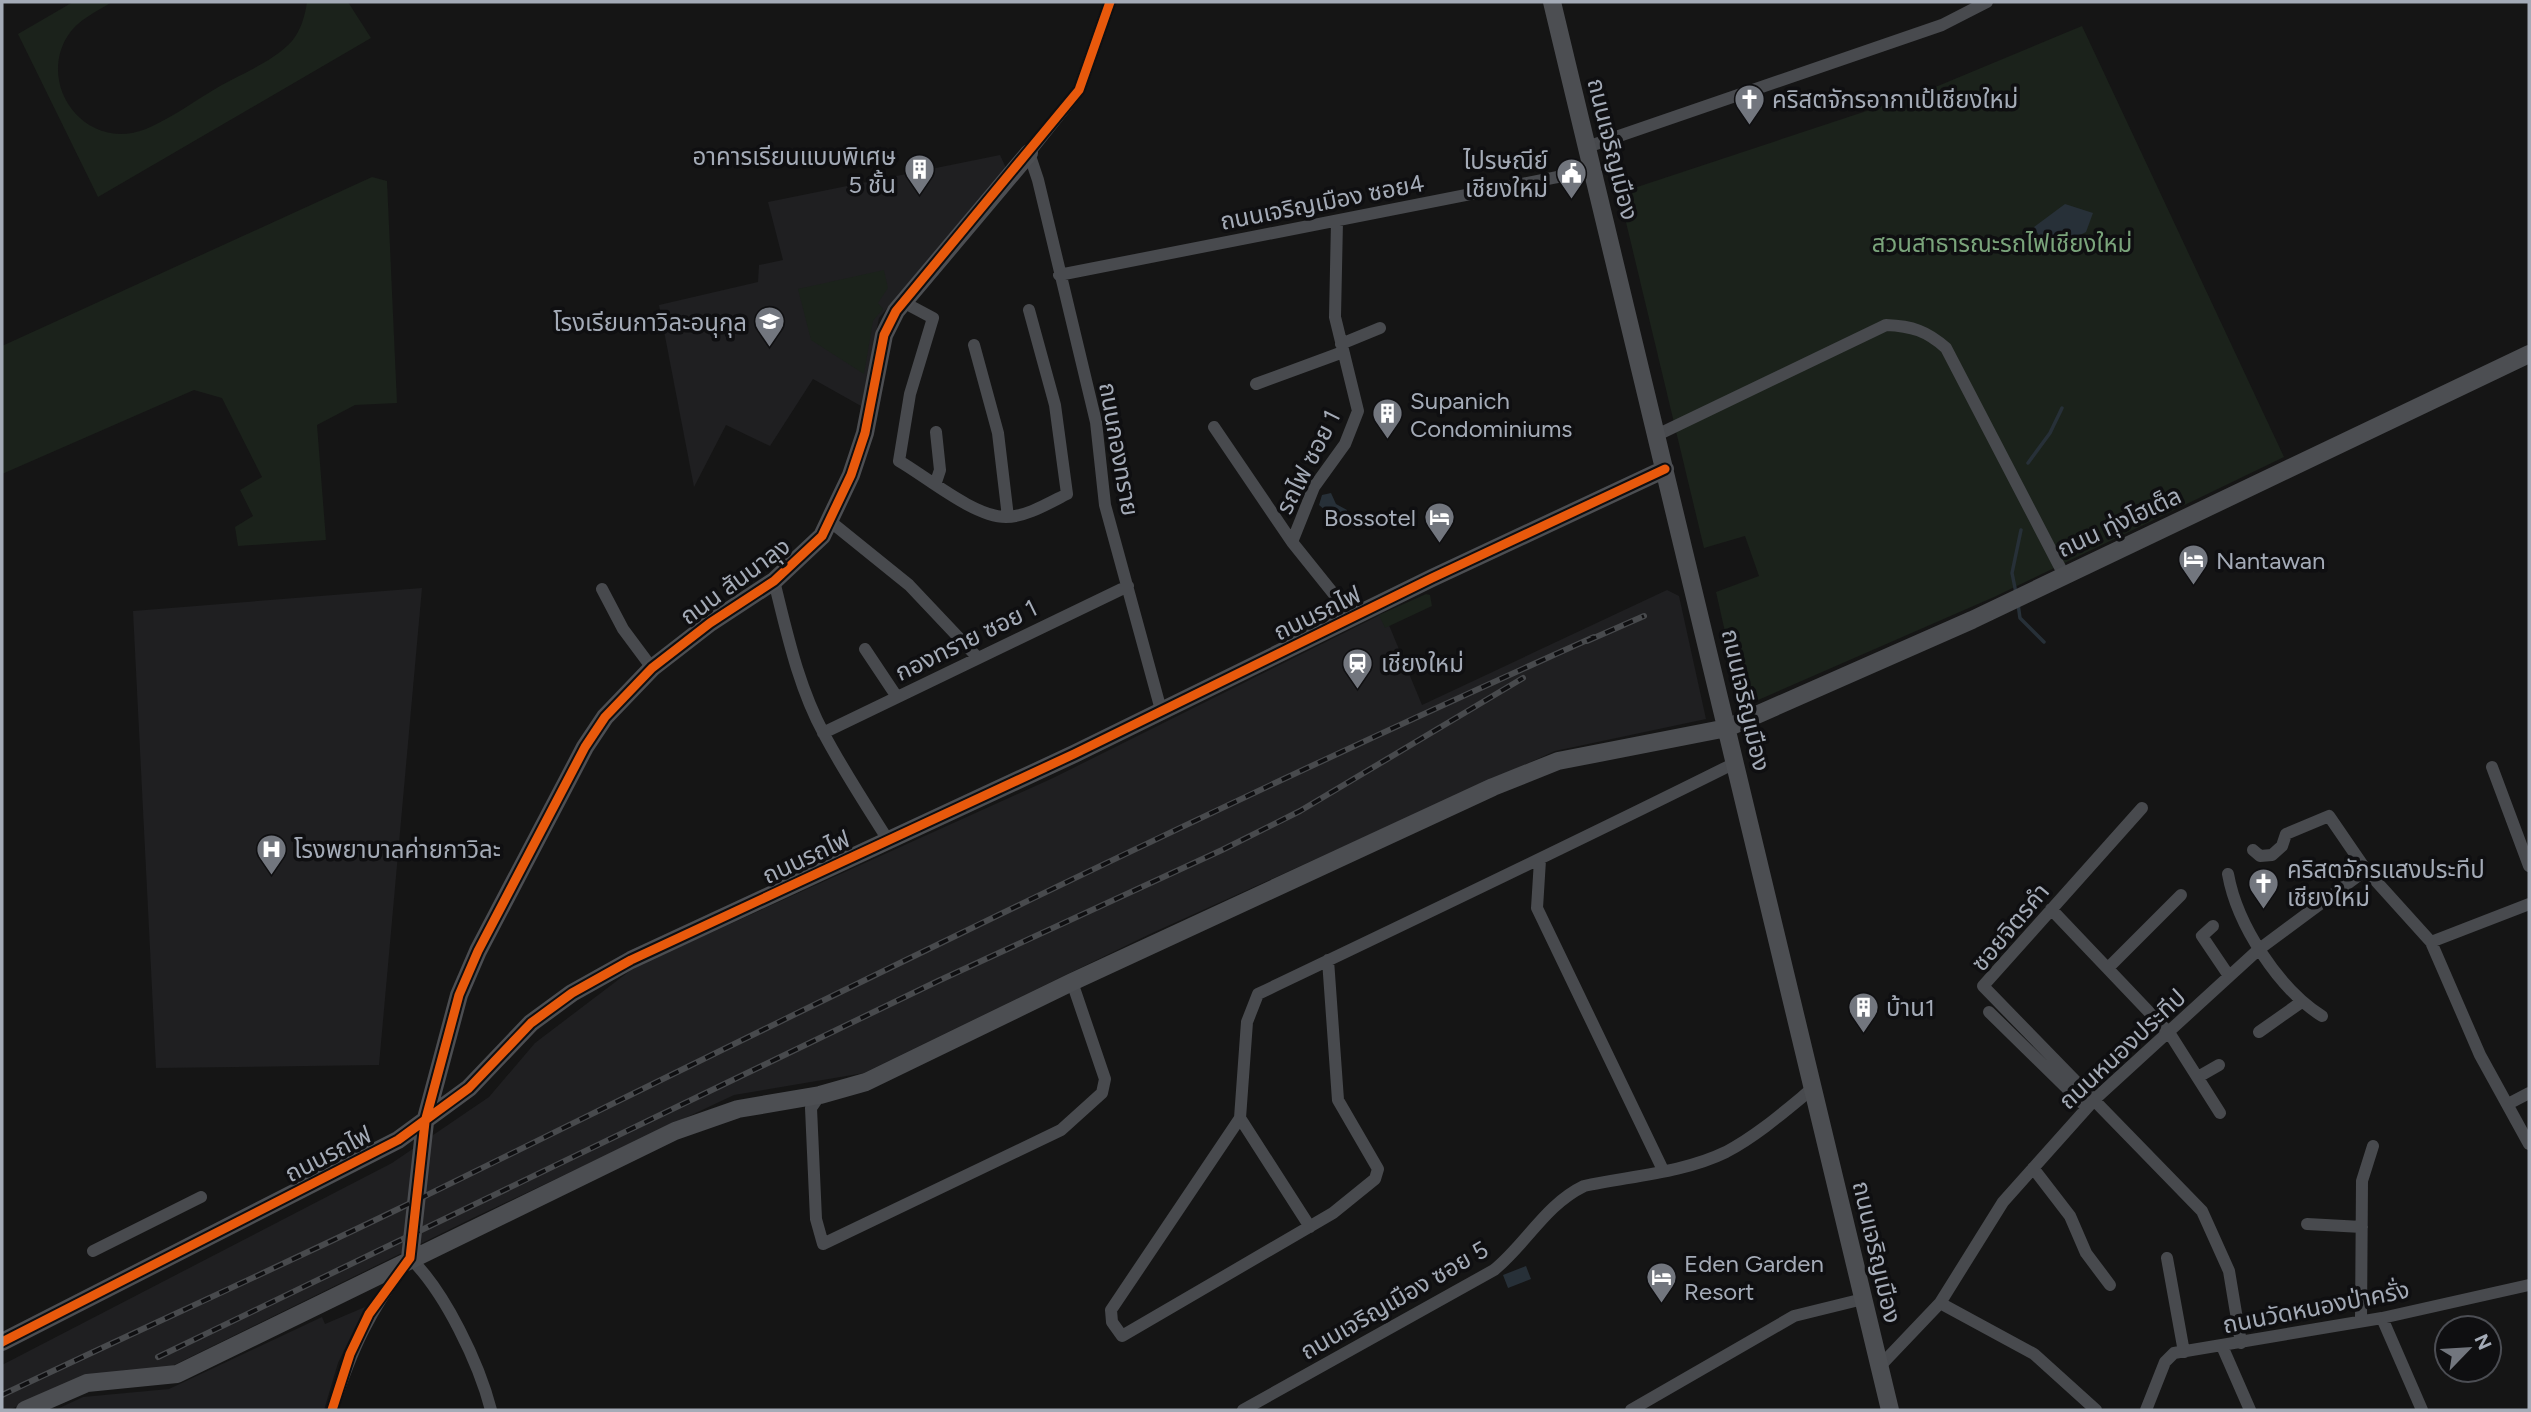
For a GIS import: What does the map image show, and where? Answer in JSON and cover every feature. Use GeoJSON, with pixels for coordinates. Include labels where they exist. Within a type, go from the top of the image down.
{"type":"FeatureCollection","features":[{"type":"Feature","properties":{"kind":"street","name":"ถนน สันนาลุง"},"geometry":{"type":"LineString","coordinates":[[410,1258],[425,1122],[459,995],[478,951],[585,747],[605,718],[652,668],[710,623],[774,581],[800,560],[831,522],[865,433],[884,335],[903,302],[1079,90],[1110,2]]}},
{"type":"Feature","properties":{"kind":"street","name":"ถนนเจริญเมือง"},"geometry":{"type":"LineString","coordinates":[[1552,2],[1890,1410]]}},
{"type":"Feature","properties":{"kind":"street"},"geometry":{"type":"LineString","coordinates":[[1587,147],[1942,25],[1987,2]]}},
{"type":"Feature","properties":{"kind":"street","name":"ถนนกองทราย"},"geometry":{"type":"LineString","coordinates":[[1029,153],[1038,180],[1096,422],[1105,505],[1161,710]]}},
{"type":"Feature","properties":{"kind":"street","name":"ถนนเจริญเมือง ซอย4"},"geometry":{"type":"LineString","coordinates":[[1059,275],[1593,170]]}},
{"type":"Feature","properties":{"kind":"street","name":"รถไฟ ซอย 1"},"geometry":{"type":"LineString","coordinates":[[1337,221],[1334,288],[1342,348],[1358,411],[1354,427],[1314,487],[1292,542],[1353,618]]}},
{"type":"Feature","properties":{"kind":"street"},"geometry":{"type":"LineString","coordinates":[[903,302],[933,318],[910,394],[899,461],[982,512],[1008,517],[1040,508],[1067,494],[1055,405],[1029,310]]}},
{"type":"Feature","properties":{"kind":"street"},"geometry":{"type":"LineString","coordinates":[[1657,435],[1886,325],[1912,326],[1932,335],[1946,348],[2064,575]]}},
{"type":"Feature","properties":{"kind":"street"},"geometry":{"type":"LineString","coordinates":[[1256,384],[1342,348],[1380,328]]}},
{"type":"Feature","properties":{"kind":"street"},"geometry":{"type":"LineString","coordinates":[[974,345],[998,433],[1008,517]]}},
{"type":"Feature","properties":{"kind":"street","name":"ถนน ทุ่งโฮเต็ล"},"geometry":{"type":"LineString","coordinates":[[25,1410],[87,1383],[177,1374],[675,1130],[738,1109],[820,1096],[888,1072],[1072,982],[1493,787],[1558,761],[1727,728],[2005,604],[2529,354]]}},
{"type":"Feature","properties":{"kind":"street"},"geometry":{"type":"LineString","coordinates":[[1214,427],[1292,542]]}},
{"type":"Feature","properties":{"kind":"street"},"geometry":{"type":"LineString","coordinates":[[936,432],[940,470],[936,482]]}},
{"type":"Feature","properties":{"kind":"street","name":"ถนนรถไฟ"},"geometry":{"type":"LineString","coordinates":[[2,1342],[357,1161],[425,1122],[468,1088],[531,1023],[572,993],[631,960],[1161,710],[1533,529],[1665,469]]}},
{"type":"Feature","properties":{"kind":"street"},"geometry":{"type":"LineString","coordinates":[[831,522],[909,585],[978,658]]}},
{"type":"Feature","properties":{"kind":"street"},"geometry":{"type":"LineString","coordinates":[[774,581],[789,645],[823,733],[888,840]]}},
{"type":"Feature","properties":{"kind":"street","name":"กองทราย ซอย 1"},"geometry":{"type":"LineString","coordinates":[[823,733],[1128,586]]}},
{"type":"Feature","properties":{"kind":"street"},"geometry":{"type":"LineString","coordinates":[[602,589],[623,629],[652,668]]}},
{"type":"Feature","properties":{"kind":"street"},"geometry":{"type":"LineString","coordinates":[[865,649],[897,697]]}},
{"type":"Feature","properties":{"kind":"street"},"geometry":{"type":"LineString","coordinates":[[1328,960],[1338,1100],[1378,1169],[1375,1179],[1333,1213],[1122,1336],[1112,1322],[1111,1310],[1240,1118],[1247,1022],[1258,994],[1328,960],[1540,860],[1735,759],[1702,732],[1721,701]]}},
{"type":"Feature","properties":{"kind":"street"},"geometry":{"type":"LineString","coordinates":[[2491,767],[2529,866]]}},
{"type":"Feature","properties":{"kind":"street","name":"ซอยจิตรคำ"},"geometry":{"type":"LineString","coordinates":[[2091,1103],[1983,986],[2142,808]]}},
{"type":"Feature","properties":{"kind":"street"},"geometry":{"type":"LineString","coordinates":[[2253,850],[2260,856],[2272,855],[2282,846],[2286,834],[2327,815],[2366,870],[2431,942],[2480,1055],[2529,1144]]}},
{"type":"Feature","properties":{"kind":"street"},"geometry":{"type":"LineString","coordinates":[[1540,860],[1537,908],[1663,1170]]}},
{"type":"Feature","properties":{"kind":"street","name":"ถนนหนองประทีป"},"geometry":{"type":"LineString","coordinates":[[1880,1366],[1940,1303],[2003,1202],[2091,1103],[2170,1034],[2258,950],[2366,870]]}},
{"type":"Feature","properties":{"kind":"street"},"geometry":{"type":"LineString","coordinates":[[2228,874],[2258,950],[2300,1003],[2322,1017]]}},
{"type":"Feature","properties":{"kind":"street"},"geometry":{"type":"LineString","coordinates":[[2109,967],[2180,895]]}},
{"type":"Feature","properties":{"kind":"street"},"geometry":{"type":"LineString","coordinates":[[2431,942],[2529,904]]}},
{"type":"Feature","properties":{"kind":"street"},"geometry":{"type":"LineString","coordinates":[[2051,909],[2170,1034],[2220,1113]]}},
{"type":"Feature","properties":{"kind":"street"},"geometry":{"type":"LineString","coordinates":[[2213,926],[2203,936],[2229,976]]}},
{"type":"Feature","properties":{"kind":"street"},"geometry":{"type":"LineString","coordinates":[[820,1096],[811,1108],[816,1219],[823,1244],[1060,1130],[1102,1093],[1105,1079],[1072,982]]}},
{"type":"Feature","properties":{"kind":"street"},"geometry":{"type":"LineString","coordinates":[[2259,1032],[2300,1003]]}},
{"type":"Feature","properties":{"kind":"street"},"geometry":{"type":"LineString","coordinates":[[1989,1012],[2091,1103],[2202,1211],[2229,1271],[2241,1343]]}},
{"type":"Feature","properties":{"kind":"street"},"geometry":{"type":"LineString","coordinates":[[2197,1077],[2219,1065]]}},
{"type":"Feature","properties":{"kind":"street","name":"ถนนเจริญเมือง ซอย 5"},"geometry":{"type":"LineString","coordinates":[[1243,1410],[1494,1270],[1515,1250],[1546,1212],[1568,1194],[1584,1186],[1705,1160],[1740,1144],[1813,1088]]}},
{"type":"Feature","properties":{"kind":"street"},"geometry":{"type":"LineString","coordinates":[[2508,1104],[2529,1093]]}},
{"type":"Feature","properties":{"kind":"street"},"geometry":{"type":"LineString","coordinates":[[1240,1118],[1310,1227]]}},
{"type":"Feature","properties":{"kind":"street"},"geometry":{"type":"LineString","coordinates":[[2361,1321],[2362,1181],[2373,1146]]}},
{"type":"Feature","properties":{"kind":"street"},"geometry":{"type":"LineString","coordinates":[[2034,1168],[2070,1216],[2086,1253],[2110,1285]]}},
{"type":"Feature","properties":{"kind":"street"},"geometry":{"type":"LineString","coordinates":[[93,1251],[201,1197]]}},
{"type":"Feature","properties":{"kind":"street"},"geometry":{"type":"LineString","coordinates":[[2307,1224],[2362,1227]]}},
{"type":"Feature","properties":{"kind":"street"},"geometry":{"type":"LineString","coordinates":[[332,1410],[350,1354],[369,1314],[410,1258],[426,1274],[458,1331],[491,1410]]}},
{"type":"Feature","properties":{"kind":"street"},"geometry":{"type":"LineString","coordinates":[[2146,1410],[2165,1363],[2174,1353],[2184,1352],[2168,1258]]}},
{"type":"Feature","properties":{"kind":"street","name":"ถนนวัดหนองป่าครั่ง"},"geometry":{"type":"LineString","coordinates":[[2184,1352],[2382,1318],[2529,1286]]}},
{"type":"Feature","properties":{"kind":"street"},"geometry":{"type":"LineString","coordinates":[[1631,1410],[1794,1315],[1864,1299]]}},
{"type":"Feature","properties":{"kind":"street"},"geometry":{"type":"LineString","coordinates":[[1940,1303],[2034,1354],[2096,1410]]}},
{"type":"Feature","properties":{"kind":"street"},"geometry":{"type":"LineString","coordinates":[[2382,1318],[2422,1410]]}},
{"type":"Feature","properties":{"kind":"street"},"geometry":{"type":"LineString","coordinates":[[2222,1346],[2250,1410]]}},
{"type":"Feature","properties":{"kind":"shaded area","name":"โรงเรียนกาวิละอนุกุล"},"geometry":{"type":"Polygon","coordinates":[[[1000,155],[1006,168],[879,318],[861,406],[813,379],[770,446],[726,425],[694,487],[659,305],[758,282],[759,265],[783,260],[768,202],[1000,155]]]}},
{"type":"Feature","properties":{"kind":"shaded area"},"geometry":{"type":"Polygon","coordinates":[[[2065,204],[2093,213],[2086,232],[2058,246],[2044,244],[2034,227],[2065,204]]]}},
{"type":"Feature","properties":{"kind":"shaded area"},"geometry":{"type":"Polygon","coordinates":[[[1331,493],[1336,504],[1347,510],[1347,518],[1337,520],[1319,505],[1322,495],[1331,493]]]}},
{"type":"Feature","properties":{"kind":"shaded area","name":"โรงพยาบาลค่ายกาวิละ"},"geometry":{"type":"Polygon","coordinates":[[[422,588],[379,1065],[156,1068],[133,611],[422,588]]]}},
{"type":"Feature","properties":{"kind":"shaded area"},"geometry":{"type":"Polygon","coordinates":[[[1667,590],[1679,596],[1706,719],[1555,751],[1150,934],[864,1073],[734,1095],[475,1217],[166,1369],[126,1370],[73,1380],[9,1410],[2,1410],[2,1365],[392,1163],[489,1097],[535,1043],[635,967],[1053,778],[1384,613],[1422,705],[1667,590]]]}},
{"type":"Feature","properties":{"kind":"shaded area"},"geometry":{"type":"Polygon","coordinates":[[[1526,1266],[1531,1279],[1508,1288],[1503,1275],[1526,1266]]]}},
{"type":"Feature","properties":{"kind":"shaded area"},"geometry":{"type":"Polygon","coordinates":[[[365,1307],[338,1363],[324,1410],[55,1410],[83,1397],[169,1389],[322,1317],[325,1324],[365,1307]]]}},
{"type":"Feature","properties":{"kind":"green space"},"geometry":{"type":"Polygon","coordinates":[[[73,2],[112,2],[81,21],[67,37],[60,53],[60,85],[76,114],[88,124],[103,131],[120,134],[137,132],[156,125],[276,55],[298,32],[307,2],[348,2],[371,38],[98,197],[18,34],[73,2]]]}},
{"type":"Feature","properties":{"kind":"green space","name":"สวนสาธารณะรถไฟเชียงใหม่"},"geometry":{"type":"Polygon","coordinates":[[[2082,26],[2284,457],[1994,597],[1742,707],[1716,592],[1759,576],[1745,536],[1704,548],[1619,193],[1921,93],[2082,26]]]}},
{"type":"Feature","properties":{"kind":"green space"},"geometry":{"type":"Polygon","coordinates":[[[372,177],[387,181],[397,403],[355,405],[317,425],[326,540],[238,546],[235,527],[253,516],[240,490],[262,477],[222,398],[194,390],[2,474],[2,346],[372,177]]]}},
{"type":"Feature","properties":{"kind":"green space"},"geometry":{"type":"Polygon","coordinates":[[[884,270],[888,288],[878,303],[883,309],[873,321],[864,374],[811,340],[798,289],[884,270]]]}},
{"type":"Feature","properties":{"kind":"green space"},"geometry":{"type":"Polygon","coordinates":[[[1426,594],[1430,595],[1432,606],[1385,628],[1379,615],[1426,594]]]}},
{"type":"Feature","properties":{"kind":"waterway"},"geometry":{"type":"LineString","coordinates":[[2028,463],[2050,433],[2062,408]]}},
{"type":"Feature","properties":{"kind":"waterway"},"geometry":{"type":"LineString","coordinates":[[2016,593],[2012,573],[2021,530]]}},
{"type":"Feature","properties":{"kind":"waterway"},"geometry":{"type":"LineString","coordinates":[[2018,604],[2020,618],[2044,642]]}},
{"type":"Feature","properties":{"kind":"railway"},"geometry":{"type":"LineString","coordinates":[[1587,641],[1644,616]]}},
{"type":"Feature","properties":{"kind":"railway"},"geometry":{"type":"LineString","coordinates":[[2,1395],[315,1249],[1298,772],[1594,637]]}},
{"type":"Feature","properties":{"kind":"railway"},"geometry":{"type":"LineString","coordinates":[[158,1357],[938,981],[1222,850],[1300,811],[1523,678]]}},
{"type":"Feature","properties":{"kind":"cycle path"},"geometry":{"type":"LineString","coordinates":[[332,1410],[350,1354],[369,1314],[410,1258],[425,1122],[459,995],[478,951],[585,747],[605,717],[652,668],[710,623],[774,581],[822,536],[851,475],[865,433],[884,335],[896,311],[1079,90],[1110,2]]}},
{"type":"Feature","properties":{"kind":"cycle path"},"geometry":{"type":"LineString","coordinates":[[2,1342],[398,1140],[469,1088],[531,1023],[572,993],[631,960],[1074,754],[1432,578],[1665,469]]}},
{"type":"Feature","properties":{"kind":"place","name":"คริสตจักรอากาเป้เชียงใหม่"},"geometry":{"type":"Point","coordinates":[1749,126]}},
{"type":"Feature","properties":{"kind":"place","name":"อาคารเรียนแบบพิเศษ 5 ชั้น"},"geometry":{"type":"Point","coordinates":[919,197]}},
{"type":"Feature","properties":{"kind":"place","name":"ไปรษณีย์ เชียงใหม่"},"geometry":{"type":"Point","coordinates":[1571,201]}},
{"type":"Feature","properties":{"kind":"place","name":"โรงเรียนกาวิละอนุกุล"},"geometry":{"type":"Point","coordinates":[770,349]}},
{"type":"Feature","properties":{"kind":"place","name":"Supanich Condominiums"},"geometry":{"type":"Point","coordinates":[1387,441]}},
{"type":"Feature","properties":{"kind":"place","name":"Bossotel"},"geometry":{"type":"Point","coordinates":[1439,544]}},
{"type":"Feature","properties":{"kind":"place","name":"Nantawan"},"geometry":{"type":"Point","coordinates":[2193,587]}},
{"type":"Feature","properties":{"kind":"place","name":"เชียงใหม่"},"geometry":{"type":"Point","coordinates":[1358,690]}},
{"type":"Feature","properties":{"kind":"place","name":"โรงพยาบาลค่ายกาวิละ"},"geometry":{"type":"Point","coordinates":[271,876]}},
{"type":"Feature","properties":{"kind":"place","name":"คริสตจักรแสงประทีป เชียงใหม่"},"geometry":{"type":"Point","coordinates":[2264,910]}},
{"type":"Feature","properties":{"kind":"place","name":"บ้าน1"},"geometry":{"type":"Point","coordinates":[1863,1034]}},
{"type":"Feature","properties":{"kind":"place","name":"Eden Garden Resort"},"geometry":{"type":"Point","coordinates":[1661,1304]}}]}
